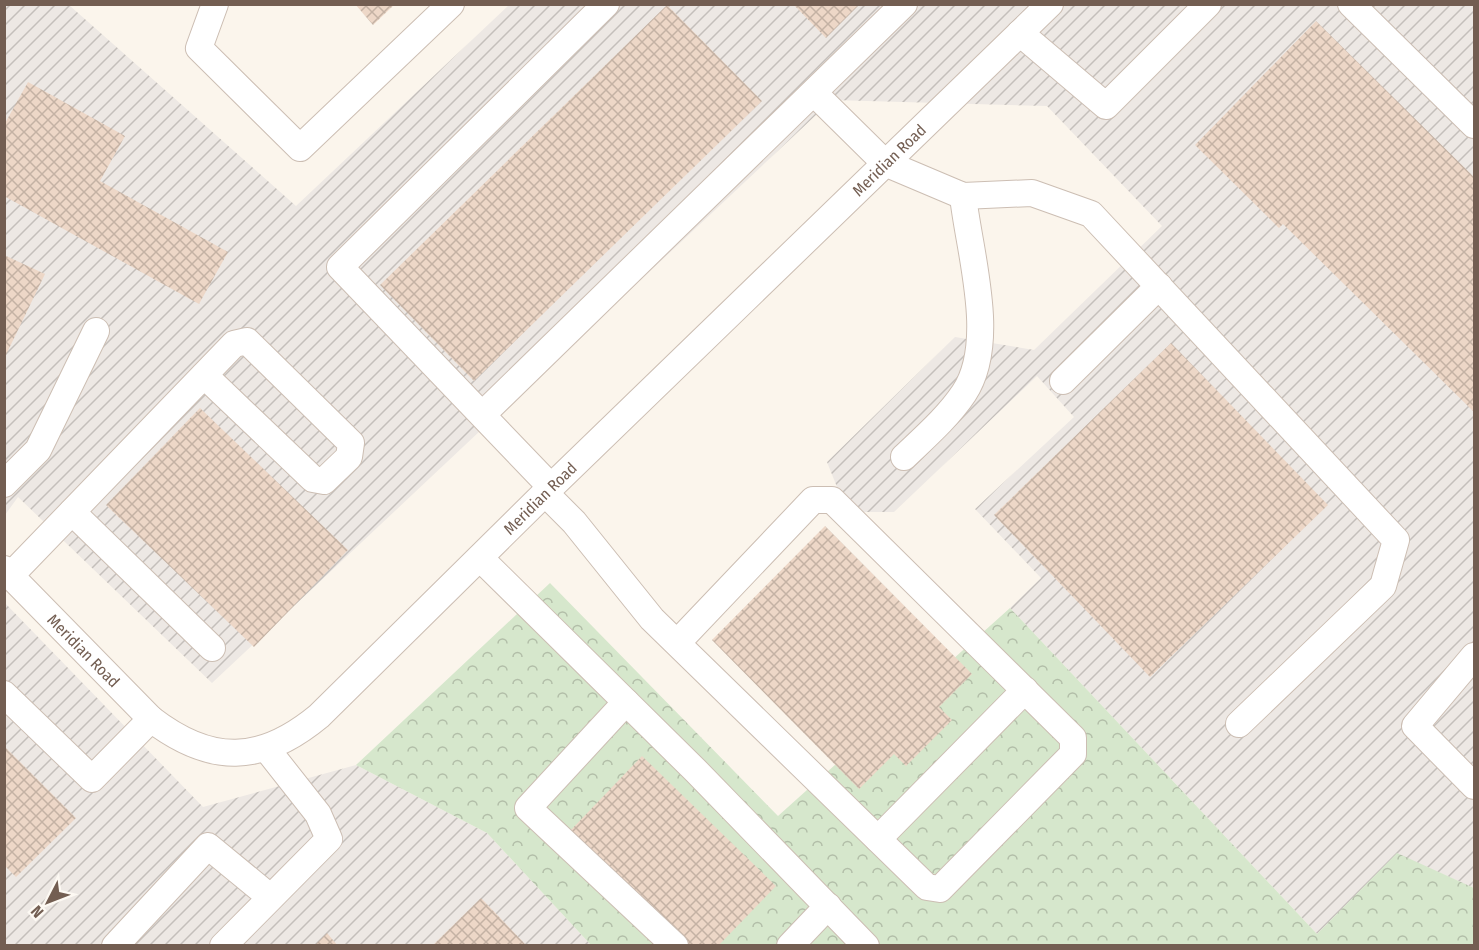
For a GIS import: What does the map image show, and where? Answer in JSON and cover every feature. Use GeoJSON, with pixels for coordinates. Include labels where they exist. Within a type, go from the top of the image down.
{"type":"FeatureCollection","features":[{"type":"Feature","properties":{"kind":"street"},"geometry":{"type":"LineString","coordinates":[[215,4],[199,48],[300,148],[451,4]]}},
{"type":"Feature","properties":{"kind":"street"},"geometry":{"type":"LineString","coordinates":[[606,4],[340,267],[483,414],[548,490],[652,619],[677,644],[927,887],[940,888],[1073,754],[1073,738],[832,500],[813,500],[677,644]]}},
{"type":"Feature","properties":{"kind":"street"},"geometry":{"type":"LineString","coordinates":[[483,414],[904,4]]}},
{"type":"Feature","properties":{"kind":"street","name":"Meridian Road"},"geometry":{"type":"LineString","coordinates":[[8,572],[151,719],[175,738],[200,748],[225,753],[266,748],[288,738],[319,716],[548,490],[1050,4]]}},
{"type":"Feature","properties":{"kind":"street"},"geometry":{"type":"LineString","coordinates":[[1020,33],[1106,106],[1208,4]]}},
{"type":"Feature","properties":{"kind":"street"},"geometry":{"type":"LineString","coordinates":[[1351,4],[1474,125]]}},
{"type":"Feature","properties":{"kind":"street"},"geometry":{"type":"LineString","coordinates":[[814,93],[885,163],[963,196],[1032,193],[1091,214],[1396,540],[1383,586],[1239,724]]}},
{"type":"Feature","properties":{"kind":"street"},"geometry":{"type":"LineString","coordinates":[[904,457],[928,435],[965,392],[975,365],[981,319],[963,196]]}},
{"type":"Feature","properties":{"kind":"street"},"geometry":{"type":"LineString","coordinates":[[1063,381],[1159,286]]}},
{"type":"Feature","properties":{"kind":"street"},"geometry":{"type":"LineString","coordinates":[[4,484],[38,450],[96,331]]}},
{"type":"Feature","properties":{"kind":"street"},"geometry":{"type":"LineString","coordinates":[[8,572],[72,512],[204,375],[234,344],[247,341],[351,443],[349,457],[324,482],[313,479],[204,375]]}},
{"type":"Feature","properties":{"kind":"street"},"geometry":{"type":"LineString","coordinates":[[72,512],[212,648]]}},
{"type":"Feature","properties":{"kind":"street"},"geometry":{"type":"LineString","coordinates":[[480,558],[866,945]]}},
{"type":"Feature","properties":{"kind":"street"},"geometry":{"type":"LineString","coordinates":[[1474,656],[1415,726],[1474,786]]}},
{"type":"Feature","properties":{"kind":"street"},"geometry":{"type":"LineString","coordinates":[[878,839],[1025,690]]}},
{"type":"Feature","properties":{"kind":"street"},"geometry":{"type":"LineString","coordinates":[[4,694],[92,779],[151,719]]}},
{"type":"Feature","properties":{"kind":"street"},"geometry":{"type":"LineString","coordinates":[[626,702],[528,808],[675,945]]}},
{"type":"Feature","properties":{"kind":"street"},"geometry":{"type":"LineString","coordinates":[[223,945],[329,839],[318,814],[266,748]]}},
{"type":"Feature","properties":{"kind":"street"},"geometry":{"type":"LineString","coordinates":[[115,945],[208,846],[270,897]]}},
{"type":"Feature","properties":{"kind":"street"},"geometry":{"type":"LineString","coordinates":[[790,945],[828,906]]}},
{"type":"Feature","properties":{"kind":"shaded area"},"geometry":{"type":"Polygon","coordinates":[[[5,5],[69,5],[296,206],[509,5],[1474,5],[1474,888],[1397,854],[1317,934],[1010,608],[1041,578],[975,509],[1074,417],[1037,376],[894,512],[847,512],[827,462],[955,337],[1034,350],[1162,226],[1047,106],[832,100],[212,683],[18,497],[5,515],[5,5]]]}},
{"type":"Feature","properties":{"kind":"shaded area"},"geometry":{"type":"Polygon","coordinates":[[[4,602],[203,807],[356,765],[487,833],[591,945],[5,945],[4,602]]]}},
{"type":"Feature","properties":{"kind":"green space"},"geometry":{"type":"Polygon","coordinates":[[[550,583],[778,816],[1010,608],[1317,934],[1397,853],[1474,888],[1474,945],[591,945],[487,833],[356,765],[550,583]]]}},
{"type":"Feature","properties":{"kind":"building"},"geometry":{"type":"Polygon","coordinates":[[[355,4],[395,4],[373,25],[355,4]]]}},
{"type":"Feature","properties":{"kind":"building"},"geometry":{"type":"Polygon","coordinates":[[[793,4],[860,4],[826,38],[793,4]]]}},
{"type":"Feature","properties":{"kind":"building"},"geometry":{"type":"Polygon","coordinates":[[[667,5],[762,101],[474,381],[380,285],[667,5]]]}},
{"type":"Feature","properties":{"kind":"building"},"geometry":{"type":"Polygon","coordinates":[[[1316,21],[1474,177],[1474,412],[1283,224],[1279,228],[1195,145],[1316,21]]]}},
{"type":"Feature","properties":{"kind":"building"},"geometry":{"type":"Polygon","coordinates":[[[28,82],[125,136],[100,181],[228,252],[199,304],[4,196],[4,125],[28,82]]]}},
{"type":"Feature","properties":{"kind":"building"},"geometry":{"type":"Polygon","coordinates":[[[4,255],[45,274],[4,359],[4,255]]]}},
{"type":"Feature","properties":{"kind":"building"},"geometry":{"type":"Polygon","coordinates":[[[1171,343],[1328,505],[1150,677],[994,515],[1171,343]]]}},
{"type":"Feature","properties":{"kind":"building"},"geometry":{"type":"Polygon","coordinates":[[[200,408],[348,550],[254,647],[106,505],[200,408]]]}},
{"type":"Feature","properties":{"kind":"building"},"geometry":{"type":"Polygon","coordinates":[[[825,526],[972,674],[939,707],[952,720],[906,766],[894,754],[859,789],[712,640],[825,526]]]}},
{"type":"Feature","properties":{"kind":"building"},"geometry":{"type":"Polygon","coordinates":[[[4,746],[76,818],[16,877],[4,865],[4,746]]]}},
{"type":"Feature","properties":{"kind":"building"},"geometry":{"type":"Polygon","coordinates":[[[642,756],[776,886],[718,946],[684,946],[568,833],[642,756]]]}},
{"type":"Feature","properties":{"kind":"building"},"geometry":{"type":"Polygon","coordinates":[[[481,898],[527,946],[432,946],[481,898]]]}},
{"type":"Feature","properties":{"kind":"building"},"geometry":{"type":"Polygon","coordinates":[[[327,933],[338,946],[314,946],[327,933]]]}}]}
